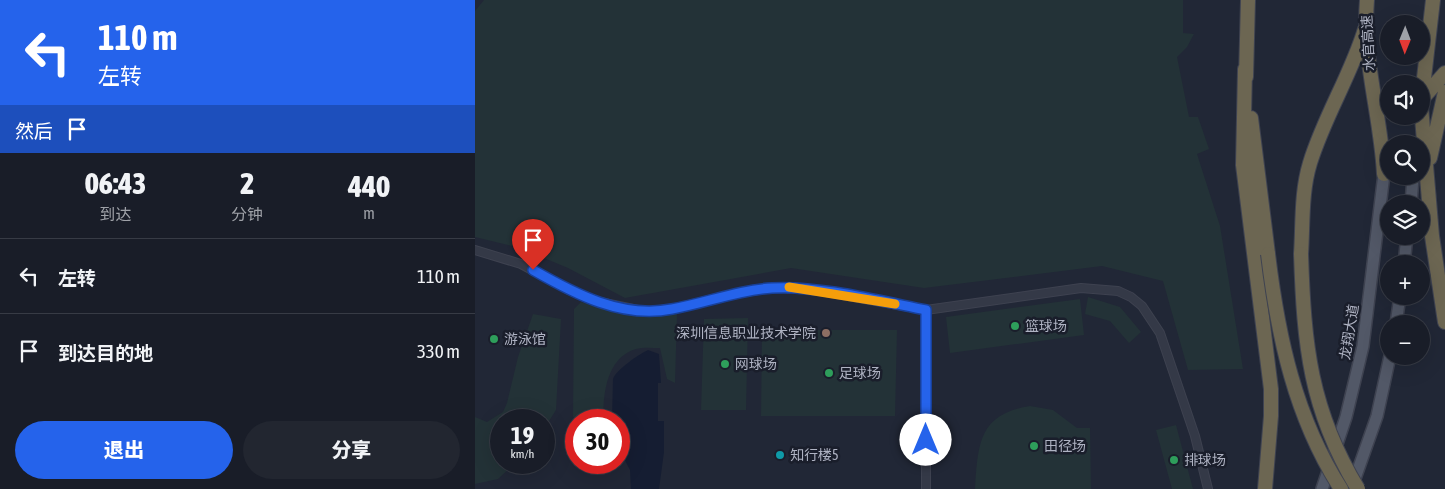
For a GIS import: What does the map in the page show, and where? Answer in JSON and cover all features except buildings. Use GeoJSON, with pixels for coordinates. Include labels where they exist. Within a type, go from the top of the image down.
{"type":"FeatureCollection","features":[{"type":"Feature","properties":{"kind":"highway"},"geometry":{"type":"LineString","coordinates":[[1248,0],[1243,164],[1271,389],[1271,416],[1265,489]]}},
{"type":"Feature","properties":{"kind":"highway","name":"水官高速"},"geometry":{"type":"LineString","coordinates":[[1367,0],[1365,29],[1380,143]]}},
{"type":"Feature","properties":{"kind":"highway"},"geometry":{"type":"LineString","coordinates":[[1425,75],[1433,0]]}},
{"type":"Feature","properties":{"kind":"highway"},"geometry":{"type":"LineString","coordinates":[[1358,489],[1333,444],[1312,383],[1304,329],[1301,254],[1305,195],[1310,164],[1365,29]]}},
{"type":"Feature","properties":{"kind":"highway"},"geometry":{"type":"LineString","coordinates":[[1245,69],[1277,317],[1289,374],[1315,444],[1341,489]]}},
{"type":"Feature","properties":{"kind":"highway"},"geometry":{"type":"LineString","coordinates":[[1430,90],[1445,73]]}},
{"type":"Feature","properties":{"kind":"highway"},"geometry":{"type":"LineString","coordinates":[[1430,139],[1445,92]]}},
{"type":"Feature","properties":{"kind":"highway"},"geometry":{"type":"LineString","coordinates":[[1421,185],[1430,219],[1443,315]]}},
{"type":"Feature","properties":{"kind":"main road","name":"龙翔大道"},"geometry":{"type":"LineString","coordinates":[[1322,489],[1346,417],[1361,355],[1383,185]]}},
{"type":"Feature","properties":{"kind":"main road"},"geometry":{"type":"LineString","coordinates":[[1351,489],[1377,416],[1388,365]]}},
{"type":"Feature","properties":{"kind":"street"},"geometry":{"type":"LineString","coordinates":[[475,250],[521,264],[569,290],[595,301],[628,309],[672,309],[755,289],[790,287],[926,310],[1081,288],[1118,291],[1131,297],[1151,319],[1160,333],[1195,436],[1207,489]]}},
{"type":"Feature","properties":{"kind":"street"},"geometry":{"type":"LineString","coordinates":[[926,310],[926,489]]}},
{"type":"Feature","properties":{"kind":"shaded area"},"geometry":{"type":"Polygon","coordinates":[[[484,0],[1183,0],[1183,33],[1194,34],[1187,47],[1177,57],[1189,117],[1198,117],[1209,149],[1197,154],[1220,226],[1243,369],[1188,370],[1163,281],[1102,266],[924,288],[791,268],[625,298],[568,268],[520,248],[475,237],[475,11],[484,0]]]}},
{"type":"Feature","properties":{"kind":"shaded area"},"geometry":{"type":"Polygon","coordinates":[[[1088,297],[1120,307],[1141,332],[1129,343],[1110,321],[1085,314],[1088,297]]]}},
{"type":"Feature","properties":{"kind":"shaded area","name":"篮球场"},"geometry":{"type":"Polygon","coordinates":[[[1080,299],[1084,335],[950,353],[946,317],[1080,299]]]}},
{"type":"Feature","properties":{"kind":"shaded area"},"geometry":{"type":"Polygon","coordinates":[[[581,302],[620,313],[677,314],[675,383],[667,379],[660,348],[636,349],[626,353],[613,368],[608,378],[604,409],[573,409],[574,309],[581,302]]]}},
{"type":"Feature","properties":{"kind":"shaded area"},"geometry":{"type":"Polygon","coordinates":[[[533,314],[561,319],[555,412],[555,409],[504,409],[518,357],[533,314]]]}},
{"type":"Feature","properties":{"kind":"shaded area","name":"网球场"},"geometry":{"type":"Polygon","coordinates":[[[748,318],[746,410],[701,410],[704,319],[748,318]]]}},
{"type":"Feature","properties":{"kind":"shaded area","name":"足球场"},"geometry":{"type":"Polygon","coordinates":[[[762,330],[897,330],[895,416],[761,416],[762,330]]]}},
{"type":"Feature","properties":{"kind":"shaded area","name":"田径场"},"geometry":{"type":"Polygon","coordinates":[[[1030,406],[1053,410],[1077,428],[1090,428],[1091,489],[975,489],[980,446],[984,434],[1000,416],[1013,410],[1030,406]]]}},
{"type":"Feature","properties":{"kind":"shaded area"},"geometry":{"type":"Polygon","coordinates":[[[475,417],[487,422],[490,420],[490,474],[503,474],[498,479],[475,484],[475,417]]]}},
{"type":"Feature","properties":{"kind":"shaded area","name":"排球场"},"geometry":{"type":"Polygon","coordinates":[[[1176,425],[1193,489],[1172,489],[1156,430],[1176,425]]]}},
{"type":"Feature","properties":{"kind":"water"},"geometry":{"type":"Polygon","coordinates":[[[648,350],[659,354],[661,383],[658,383],[658,421],[664,421],[664,452],[659,489],[631,489],[630,409],[612,409],[613,379],[623,367],[648,350]]]}},
{"type":"Feature","properties":{"kind":"slow traffic"},"geometry":{"type":"LineString","coordinates":[[789,287],[895,304]]}},
{"type":"Feature","properties":{"kind":"place","name":"篮球场"},"geometry":{"type":"Point","coordinates":[1015,326]}},
{"type":"Feature","properties":{"kind":"place","name":"深圳信息职业技术学院"},"geometry":{"type":"Point","coordinates":[826,333]}},
{"type":"Feature","properties":{"kind":"place","name":"游泳馆"},"geometry":{"type":"Point","coordinates":[494,339]}},
{"type":"Feature","properties":{"kind":"place","name":"网球场"},"geometry":{"type":"Point","coordinates":[725,364]}},
{"type":"Feature","properties":{"kind":"place","name":"足球场"},"geometry":{"type":"Point","coordinates":[829,373]}},
{"type":"Feature","properties":{"kind":"place","name":"田径场"},"geometry":{"type":"Point","coordinates":[1034,446]}},
{"type":"Feature","properties":{"kind":"place","name":"知行楼5"},"geometry":{"type":"Point","coordinates":[780,455]}},
{"type":"Feature","properties":{"kind":"place","name":"排球场"},"geometry":{"type":"Point","coordinates":[1174,460]}},
{"type":"Feature","properties":{"kind":"route"},"geometry":{"type":"LineString","coordinates":[[533,270],[569,290],[595,301],[611,306],[643,311],[672,309],[755,289],[790,287],[926,310],[926,440]]}}]}
